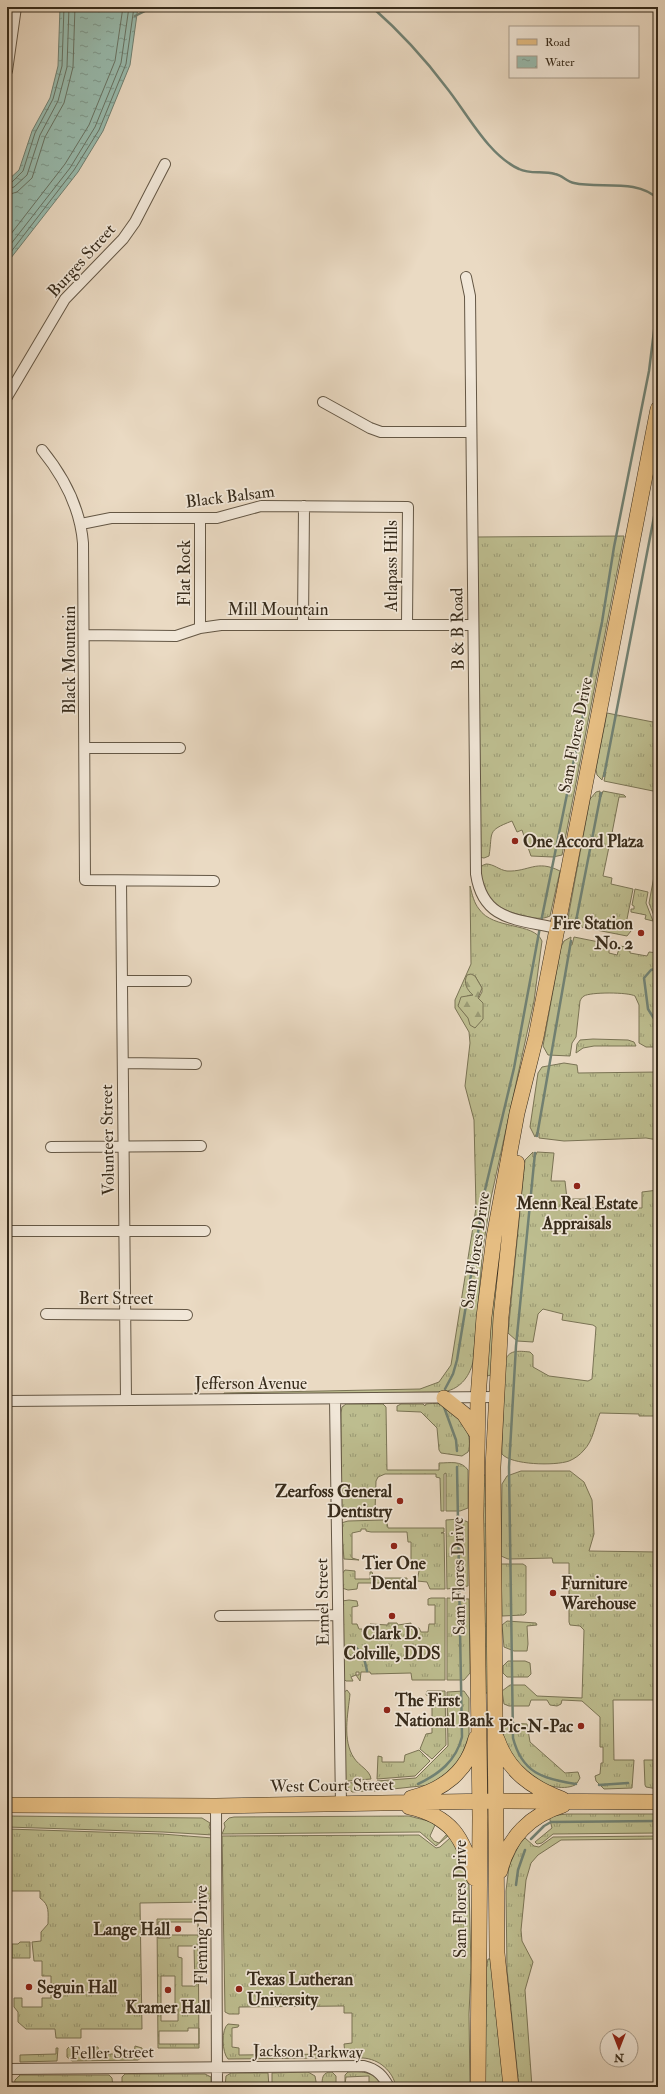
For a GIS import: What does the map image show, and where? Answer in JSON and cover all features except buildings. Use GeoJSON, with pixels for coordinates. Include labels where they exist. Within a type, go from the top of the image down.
{"type":"FeatureCollection","features":[{"type":"Feature","properties":{"kind":"main road","name":"Sam Flores Drive"},"geometry":{"type":"LineString","coordinates":[[511,2087],[497,1953],[493,1467],[495,1397],[511,1212],[529,1068],[658,409]]}},
{"type":"Feature","properties":{"kind":"main road","name":"Sam Flores Drive"},"geometry":{"type":"LineString","coordinates":[[478,2087],[480,1802],[478,1727],[478,1398],[484,1317],[494,1237],[517,1113],[529,1068]]}},
{"type":"Feature","properties":{"kind":"main road"},"geometry":{"type":"LineString","coordinates":[[444,1398],[464,1414],[477,1434]]}},
{"type":"Feature","properties":{"kind":"main road"},"geometry":{"type":"LineString","coordinates":[[390,1803],[429,1792],[448,1782],[468,1758],[475,1743],[478,1727]]}},
{"type":"Feature","properties":{"kind":"main road"},"geometry":{"type":"LineString","coordinates":[[495,1727],[503,1753],[510,1766],[520,1776],[538,1788],[571,1802]]}},
{"type":"Feature","properties":{"kind":"main road","name":"West Court Street"},"geometry":{"type":"LineString","coordinates":[[7,1805],[216,1806],[341,1805],[495,1801],[658,1802]]}},
{"type":"Feature","properties":{"kind":"main road"},"geometry":{"type":"LineString","coordinates":[[496,1885],[506,1853],[520,1831],[540,1814],[571,1802]]}},
{"type":"Feature","properties":{"kind":"main road"},"geometry":{"type":"LineString","coordinates":[[390,1803],[430,1814],[451,1827],[463,1844],[469,1859],[480,1907]]}},
{"type":"Feature","properties":{"kind":"street"},"geometry":{"type":"LineString","coordinates":[[7,71],[16,7]]}},
{"type":"Feature","properties":{"kind":"street","name":"Burges Street"},"geometry":{"type":"LineString","coordinates":[[7,397],[65,299],[123,239],[135,222],[165,164]]}},
{"type":"Feature","properties":{"kind":"street","name":"B & B Road"},"geometry":{"type":"LineString","coordinates":[[466,277],[470,296],[475,862],[477,884],[484,901],[498,913],[507,917],[556,928]]}},
{"type":"Feature","properties":{"kind":"street"},"geometry":{"type":"LineString","coordinates":[[323,402],[370,428],[381,432],[471,432]]}},
{"type":"Feature","properties":{"kind":"street","name":"Black Mountain"},"geometry":{"type":"LineString","coordinates":[[42,450],[59,471],[81,524],[84,563],[85,635],[84,880],[121,881]]}},
{"type":"Feature","properties":{"kind":"street","name":"Black Balsam"},"geometry":{"type":"LineString","coordinates":[[81,524],[111,518],[217,518],[261,506],[408,507]]}},
{"type":"Feature","properties":{"kind":"street"},"geometry":{"type":"LineString","coordinates":[[303,624],[304,506]]}},
{"type":"Feature","properties":{"kind":"street","name":"Atlapass Hills"},"geometry":{"type":"LineString","coordinates":[[407,624],[408,507]]}},
{"type":"Feature","properties":{"kind":"street","name":"Flat Rock"},"geometry":{"type":"LineString","coordinates":[[200,519],[200,628]]}},
{"type":"Feature","properties":{"kind":"street","name":"Mill Mountain"},"geometry":{"type":"LineString","coordinates":[[85,635],[176,636],[200,628],[221,624],[407,624],[473,626]]}},
{"type":"Feature","properties":{"kind":"street"},"geometry":{"type":"LineString","coordinates":[[85,748],[180,748]]}},
{"type":"Feature","properties":{"kind":"street"},"geometry":{"type":"LineString","coordinates":[[121,881],[214,882]]}},
{"type":"Feature","properties":{"kind":"street","name":"Volunteer Street"},"geometry":{"type":"LineString","coordinates":[[121,881],[126,1400]]}},
{"type":"Feature","properties":{"kind":"street"},"geometry":{"type":"LineString","coordinates":[[122,980],[186,981]]}},
{"type":"Feature","properties":{"kind":"street"},"geometry":{"type":"LineString","coordinates":[[123,1063],[196,1064]]}},
{"type":"Feature","properties":{"kind":"street"},"geometry":{"type":"LineString","coordinates":[[51,1147],[200,1146]]}},
{"type":"Feature","properties":{"kind":"street"},"geometry":{"type":"LineString","coordinates":[[7,1231],[205,1231]]}},
{"type":"Feature","properties":{"kind":"street","name":"Bert Street"},"geometry":{"type":"LineString","coordinates":[[46,1314],[187,1315]]}},
{"type":"Feature","properties":{"kind":"street","name":"Jefferson Avenue"},"geometry":{"type":"LineString","coordinates":[[7,1401],[495,1397]]}},
{"type":"Feature","properties":{"kind":"street","name":"Ermel Street"},"geometry":{"type":"LineString","coordinates":[[335,1399],[341,1805]]}},
{"type":"Feature","properties":{"kind":"street"},"geometry":{"type":"LineString","coordinates":[[220,1616],[338,1615]]}},
{"type":"Feature","properties":{"kind":"street","name":"Fleming Drive"},"geometry":{"type":"LineString","coordinates":[[216,1806],[217,2087]]}},
{"type":"Feature","properties":{"kind":"street","name":"Feller Street"},"geometry":{"type":"LineString","coordinates":[[7,2069],[217,2066]]}},
{"type":"Feature","properties":{"kind":"street","name":"Jackson Parkway"},"geometry":{"type":"LineString","coordinates":[[217,2066],[364,2066],[379,2072],[389,2087]]}},
{"type":"Feature","properties":{"kind":"green space"},"geometry":{"type":"Polygon","coordinates":[[[624,536],[562,855],[553,857],[531,856],[522,830],[517,832],[512,821],[494,830],[491,837],[489,856],[484,858],[479,857],[476,537],[624,536]]]}},
{"type":"Feature","properties":{"kind":"green space"},"geometry":{"type":"Polygon","coordinates":[[[607,713],[658,723],[658,792],[604,781],[606,772],[604,772],[602,780],[597,775],[596,769],[607,713]]]}},
{"type":"Feature","properties":{"kind":"green space"},"geometry":{"type":"Polygon","coordinates":[[[600,791],[599,797],[601,797],[603,791],[624,795],[626,797],[619,797],[612,833],[618,836],[616,838],[611,837],[603,876],[612,878],[611,884],[633,889],[625,929],[631,931],[627,936],[576,926],[578,917],[576,917],[574,925],[568,918],[590,799],[596,792],[600,791]]]}},
{"type":"Feature","properties":{"kind":"green space"},"geometry":{"type":"Polygon","coordinates":[[[658,855],[658,928],[655,927],[656,921],[649,903],[658,855]]]}},
{"type":"Feature","properties":{"kind":"green space"},"geometry":{"type":"Polygon","coordinates":[[[486,864],[507,871],[545,866],[560,871],[550,916],[541,918],[531,917],[506,910],[498,906],[487,894],[483,886],[481,866],[486,864]]]}},
{"type":"Feature","properties":{"kind":"green space"},"geometry":{"type":"Polygon","coordinates":[[[470,886],[476,904],[485,916],[531,931],[538,935],[542,941],[534,1001],[491,1198],[483,1248],[473,1362],[469,1373],[458,1386],[442,1392],[224,1395],[224,1393],[420,1389],[439,1382],[451,1365],[476,1208],[474,1120],[465,1086],[470,1043],[469,1032],[455,1008],[455,1000],[471,964],[470,886]],[[475,976],[473,995],[467,996],[462,1010],[468,1018],[482,992],[482,988],[475,976]]]}},
{"type":"Feature","properties":{"kind":"green space"},"geometry":{"type":"Polygon","coordinates":[[[635,889],[648,892],[646,903],[653,921],[645,919],[646,915],[631,912],[631,909],[634,909],[634,906],[632,905],[635,889]]]}},
{"type":"Feature","properties":{"kind":"green space"},"geometry":{"type":"Polygon","coordinates":[[[571,937],[570,945],[572,945],[574,937],[609,944],[609,953],[617,955],[620,946],[625,947],[624,950],[630,951],[630,953],[647,956],[649,952],[658,953],[658,1047],[646,1047],[639,1043],[639,1005],[635,996],[617,993],[601,993],[584,996],[580,1001],[576,1037],[572,1043],[570,1056],[548,1055],[543,1046],[561,947],[564,941],[571,937]]]}},
{"type":"Feature","properties":{"kind":"green space"},"geometry":{"type":"Polygon","coordinates":[[[471,974],[475,976],[482,988],[478,998],[483,1003],[483,1019],[475,1028],[470,1025],[468,1018],[458,1006],[461,997],[473,995],[467,989],[465,981],[467,975],[471,974]]]}},
{"type":"Feature","properties":{"kind":"green space"},"geometry":{"type":"Polygon","coordinates":[[[580,1040],[628,1040],[634,1042],[636,1046],[594,1046],[583,1048],[576,1053],[577,1044],[580,1040]]]}},
{"type":"Feature","properties":{"kind":"green space"},"geometry":{"type":"Polygon","coordinates":[[[564,1063],[577,1065],[578,1073],[658,1072],[658,1140],[646,1138],[564,1141],[539,1138],[539,1133],[537,1132],[535,1137],[530,1127],[538,1073],[542,1067],[564,1063]]]}},
{"type":"Feature","properties":{"kind":"green space"},"geometry":{"type":"Polygon","coordinates":[[[533,1152],[533,1157],[535,1157],[537,1152],[554,1153],[551,1181],[565,1181],[567,1199],[586,1199],[586,1208],[642,1208],[642,1192],[658,1190],[658,1419],[656,1419],[656,1416],[639,1416],[639,1414],[600,1413],[592,1438],[582,1452],[577,1457],[569,1461],[554,1464],[534,1464],[523,1462],[507,1458],[502,1454],[505,1363],[508,1355],[514,1352],[530,1352],[533,1355],[533,1367],[549,1376],[588,1381],[592,1379],[596,1327],[593,1325],[562,1320],[563,1314],[543,1309],[538,1314],[533,1342],[517,1341],[508,1333],[525,1160],[533,1152]]]}},
{"type":"Feature","properties":{"kind":"green space"},"geometry":{"type":"Polygon","coordinates":[[[500,1234],[504,1234],[491,1375],[487,1376],[489,1318],[500,1234]]]}},
{"type":"Feature","properties":{"kind":"green space"},"geometry":{"type":"Polygon","coordinates":[[[346,1404],[383,1404],[386,1407],[387,1470],[439,1470],[439,1463],[459,1463],[465,1467],[468,1470],[468,1508],[460,1511],[446,1511],[446,1473],[444,1474],[444,1511],[441,1511],[440,1478],[436,1477],[436,1474],[385,1474],[378,1477],[376,1481],[375,1511],[347,1512],[341,1510],[341,1413],[342,1407],[346,1404]]]}},
{"type":"Feature","properties":{"kind":"green space"},"geometry":{"type":"Polygon","coordinates":[[[401,1404],[423,1404],[425,1406],[426,1404],[440,1404],[453,1409],[464,1423],[469,1441],[468,1452],[462,1456],[441,1453],[439,1450],[437,1428],[421,1412],[397,1411],[397,1406],[401,1404]]]}},
{"type":"Feature","properties":{"kind":"green space"},"geometry":{"type":"Polygon","coordinates":[[[521,1471],[570,1471],[584,1482],[592,1500],[594,1534],[589,1551],[658,1552],[658,1700],[613,1700],[614,1760],[634,1760],[632,1788],[604,1789],[596,1781],[595,1776],[600,1774],[601,1763],[603,1763],[603,1747],[600,1747],[600,1717],[582,1701],[562,1700],[561,1704],[557,1706],[550,1705],[547,1700],[531,1700],[529,1706],[509,1706],[504,1704],[502,1691],[510,1685],[525,1685],[537,1696],[582,1698],[584,1630],[580,1626],[570,1625],[569,1622],[569,1563],[553,1563],[552,1558],[508,1559],[501,1556],[502,1484],[507,1476],[521,1471]]]}},
{"type":"Feature","properties":{"kind":"green space"},"geometry":{"type":"Polygon","coordinates":[[[481,1475],[488,1475],[489,1693],[485,1693],[481,1475]]]}},
{"type":"Feature","properties":{"kind":"green space"},"geometry":{"type":"Polygon","coordinates":[[[460,1519],[468,1522],[468,1586],[447,1589],[446,1520],[460,1519]]]}},
{"type":"Feature","properties":{"kind":"green space"},"geometry":{"type":"Polygon","coordinates":[[[383,1520],[387,1523],[388,1528],[444,1528],[444,1532],[441,1533],[444,1533],[445,1589],[430,1589],[427,1582],[417,1581],[419,1571],[411,1563],[411,1542],[408,1542],[407,1532],[371,1532],[366,1531],[366,1529],[361,1529],[361,1531],[352,1533],[352,1558],[359,1560],[344,1559],[341,1523],[348,1521],[383,1520]]]}},
{"type":"Feature","properties":{"kind":"green space"},"geometry":{"type":"Polygon","coordinates":[[[501,1564],[523,1564],[526,1566],[526,1613],[524,1615],[502,1616],[501,1564]]]}},
{"type":"Feature","properties":{"kind":"green space"},"geometry":{"type":"Polygon","coordinates":[[[345,1570],[355,1571],[355,1579],[370,1579],[370,1572],[372,1572],[374,1578],[407,1578],[407,1580],[401,1583],[358,1583],[357,1589],[348,1590],[342,1588],[342,1574],[345,1570]]]}},
{"type":"Feature","properties":{"kind":"green space"},"geometry":{"type":"Polygon","coordinates":[[[445,1598],[445,1680],[412,1680],[411,1673],[371,1674],[370,1672],[361,1672],[360,1681],[356,1675],[351,1677],[353,1681],[346,1681],[344,1679],[342,1601],[357,1601],[358,1606],[352,1607],[352,1624],[357,1624],[359,1629],[362,1629],[362,1632],[366,1632],[365,1629],[369,1629],[370,1624],[388,1625],[388,1623],[397,1623],[398,1625],[411,1623],[411,1629],[419,1628],[421,1632],[428,1632],[429,1624],[435,1624],[435,1605],[428,1605],[428,1599],[445,1598]]]}},
{"type":"Feature","properties":{"kind":"green space"},"geometry":{"type":"Polygon","coordinates":[[[447,1598],[469,1599],[470,1673],[464,1680],[447,1680],[447,1598]]]}},
{"type":"Feature","properties":{"kind":"green space"},"geometry":{"type":"Polygon","coordinates":[[[507,1621],[536,1623],[537,1625],[527,1626],[527,1651],[514,1651],[504,1647],[502,1625],[507,1621]]]}},
{"type":"Feature","properties":{"kind":"green space"},"geometry":{"type":"Polygon","coordinates":[[[508,1661],[525,1661],[530,1663],[531,1674],[528,1677],[507,1677],[503,1673],[503,1666],[508,1661]]]}},
{"type":"Feature","properties":{"kind":"green space"},"geometry":{"type":"Polygon","coordinates":[[[347,1690],[350,1694],[347,1718],[347,1735],[350,1751],[356,1761],[369,1773],[371,1779],[348,1781],[348,1783],[371,1782],[365,1791],[352,1792],[345,1784],[343,1693],[347,1690]]]}},
{"type":"Feature","properties":{"kind":"green space"},"geometry":{"type":"Polygon","coordinates":[[[427,1691],[445,1691],[446,1745],[432,1759],[420,1749],[426,1734],[432,1733],[432,1696],[426,1695],[427,1691]]]}},
{"type":"Feature","properties":{"kind":"green space"},"geometry":{"type":"Polygon","coordinates":[[[464,1691],[469,1698],[469,1736],[457,1767],[430,1785],[374,1791],[377,1781],[416,1778],[448,1746],[447,1692],[464,1691]]]}},
{"type":"Feature","properties":{"kind":"green space"},"geometry":{"type":"Polygon","coordinates":[[[511,1723],[527,1724],[530,1742],[565,1773],[578,1772],[580,1778],[577,1783],[570,1787],[559,1787],[547,1785],[531,1778],[515,1760],[505,1742],[503,1733],[505,1727],[511,1723]]]}},
{"type":"Feature","properties":{"kind":"green space"},"geometry":{"type":"Polygon","coordinates":[[[419,1750],[430,1761],[415,1776],[377,1779],[378,1756],[382,1757],[382,1762],[404,1762],[405,1755],[419,1750]]]}},
{"type":"Feature","properties":{"kind":"green space"},"geometry":{"type":"Polygon","coordinates":[[[644,1760],[658,1760],[658,1789],[646,1787],[645,1785],[644,1760]]]}},
{"type":"Feature","properties":{"kind":"green space"},"geometry":{"type":"Polygon","coordinates":[[[567,1814],[658,1814],[658,1833],[553,1834],[542,1843],[537,1844],[535,1842],[552,1828],[549,1816],[567,1814]]]}},
{"type":"Feature","properties":{"kind":"green space"},"geometry":{"type":"Polygon","coordinates":[[[7,1816],[202,1818],[210,1823],[209,1827],[213,1835],[7,1827],[7,1816]]]}},
{"type":"Feature","properties":{"kind":"green space"},"geometry":{"type":"Polygon","coordinates":[[[409,1816],[436,1823],[449,1834],[436,1846],[420,1832],[222,1834],[225,1827],[224,1823],[229,1818],[409,1816]],[[435,1825],[430,1836],[434,1841],[439,1843],[447,1834],[435,1825]]]}},
{"type":"Feature","properties":{"kind":"green space"},"geometry":{"type":"Polygon","coordinates":[[[7,1829],[162,1834],[213,1838],[211,1897],[209,1902],[140,1903],[142,2029],[81,2029],[81,2038],[56,2038],[55,2029],[26,2029],[18,2022],[18,2012],[14,2007],[14,1998],[22,1998],[22,2007],[42,2007],[42,1998],[51,1998],[51,1976],[42,1976],[42,1961],[34,1961],[32,1942],[41,1941],[41,1932],[48,1924],[48,1913],[47,1906],[40,1898],[40,1891],[7,1891],[7,1829]]]}},
{"type":"Feature","properties":{"kind":"green space"},"geometry":{"type":"Polygon","coordinates":[[[419,1835],[436,1848],[440,1847],[452,1838],[467,1873],[469,1885],[471,1968],[469,2014],[470,2087],[396,2087],[392,2076],[380,2063],[369,2059],[347,2057],[345,2054],[344,2044],[352,2043],[352,2013],[344,2013],[344,2006],[239,2007],[239,2014],[229,2014],[225,2012],[222,1836],[419,1835]]]}},
{"type":"Feature","properties":{"kind":"green space"},"geometry":{"type":"Polygon","coordinates":[[[658,1836],[658,1839],[561,1840],[538,1855],[531,1863],[526,1880],[521,1930],[522,1941],[533,1962],[525,1990],[532,2087],[519,2087],[507,1970],[506,1891],[509,1866],[522,1838],[525,1838],[534,1846],[539,1847],[553,1837],[658,1836]]]}},
{"type":"Feature","properties":{"kind":"green space"},"geometry":{"type":"Polygon","coordinates":[[[157,1919],[198,1919],[199,2028],[188,2028],[188,2031],[159,2031],[159,2044],[199,2044],[199,2048],[158,2048],[157,1919]],[[158,1922],[158,1938],[170,1938],[170,1935],[198,1935],[198,1922],[158,1922]],[[178,1946],[178,1957],[182,1958],[182,1986],[195,1986],[194,1946],[178,1946]],[[161,1976],[161,2021],[178,2021],[178,2004],[175,2004],[175,1976],[161,1976]]]}},
{"type":"Feature","properties":{"kind":"green space"},"geometry":{"type":"Polygon","coordinates":[[[20,1942],[30,1942],[30,1958],[12,1958],[12,1944],[18,1944],[20,1942]]]}},
{"type":"Feature","properties":{"kind":"green space"},"geometry":{"type":"Polygon","coordinates":[[[488,1959],[491,1959],[504,2087],[485,2087],[486,1970],[488,1959]]]}},
{"type":"Feature","properties":{"kind":"green space"},"geometry":{"type":"Polygon","coordinates":[[[228,2024],[239,2025],[238,2027],[232,2028],[232,2047],[239,2048],[239,2055],[332,2054],[334,2046],[335,2055],[330,2058],[228,2059],[224,2052],[223,2036],[228,2024]]]}},
{"type":"Feature","properties":{"kind":"green space"},"geometry":{"type":"Polygon","coordinates":[[[135,2046],[142,2048],[142,2057],[138,2060],[72,2061],[67,2057],[67,2049],[69,2047],[79,2047],[79,2054],[95,2054],[96,2047],[98,2047],[99,2054],[114,2054],[115,2047],[118,2047],[118,2054],[134,2054],[135,2046]]]}},
{"type":"Feature","properties":{"kind":"green space"},"geometry":{"type":"Polygon","coordinates":[[[56,2048],[58,2048],[57,2061],[20,2062],[20,2055],[56,2054],[56,2048]]]}},
{"type":"Feature","properties":{"kind":"green space"},"geometry":{"type":"Polygon","coordinates":[[[308,2072],[315,2076],[317,2087],[294,2087],[294,2084],[272,2084],[272,2073],[308,2072]]]}},
{"type":"Feature","properties":{"kind":"green space"},"geometry":{"type":"Polygon","coordinates":[[[332,2072],[336,2076],[336,2084],[322,2087],[324,2074],[332,2072]]]}},
{"type":"Feature","properties":{"kind":"green space"},"geometry":{"type":"Polygon","coordinates":[[[348,2072],[364,2072],[373,2075],[383,2087],[376,2087],[376,2083],[369,2083],[369,2076],[346,2077],[345,2084],[345,2075],[348,2072]]]}},
{"type":"Feature","properties":{"kind":"green space"},"geometry":{"type":"Polygon","coordinates":[[[231,2073],[268,2073],[269,2087],[225,2087],[226,2076],[231,2073]]]}},
{"type":"Feature","properties":{"kind":"green space"},"geometry":{"type":"Polygon","coordinates":[[[125,2074],[205,2074],[211,2077],[211,2087],[122,2087],[122,2077],[125,2074]]]}},
{"type":"Feature","properties":{"kind":"green space"},"geometry":{"type":"Polygon","coordinates":[[[20,2075],[109,2075],[112,2078],[113,2087],[14,2087],[15,2080],[20,2075]]]}},
{"type":"Feature","properties":{"kind":"water"},"geometry":{"type":"Polygon","coordinates":[[[60,7],[138,7],[130,65],[103,131],[78,172],[7,263],[7,181],[19,170],[32,131],[50,98],[58,66],[60,7]]]}},
{"type":"Feature","properties":{"kind":"waterway"},"geometry":{"type":"LineString","coordinates":[[135,16],[145,11],[149,7]]}},
{"type":"Feature","properties":{"kind":"waterway"},"geometry":{"type":"LineString","coordinates":[[372,7],[420,55],[438,76],[488,144],[508,163],[524,171],[546,172],[558,175],[574,183],[584,185],[618,185],[640,188],[658,199]]}},
{"type":"Feature","properties":{"kind":"waterway"},"geometry":{"type":"LineString","coordinates":[[541,922],[602,622],[614,547],[649,371],[658,299]]}},
{"type":"Feature","properties":{"kind":"waterway"},"geometry":{"type":"LineString","coordinates":[[604,776],[658,496]]}},
{"type":"Feature","properties":{"kind":"waterway"},"geometry":{"type":"LineString","coordinates":[[576,921],[601,793]]}},
{"type":"Feature","properties":{"kind":"waterway"},"geometry":{"type":"LineString","coordinates":[[445,1389],[453,1374],[457,1360],[485,1190],[514,1068],[540,927]]}},
{"type":"Feature","properties":{"kind":"waterway"},"geometry":{"type":"LineString","coordinates":[[537,1136],[571,941]]}},
{"type":"Feature","properties":{"kind":"waterway"},"geometry":{"type":"LineString","coordinates":[[658,968],[651,970],[644,978],[648,1009],[658,1025]]}},
{"type":"Feature","properties":{"kind":"waterway"},"geometry":{"type":"LineString","coordinates":[[535,1153],[516,1346],[509,1467],[513,1738],[517,1750],[528,1767],[554,1780],[576,1784]]}},
{"type":"Feature","properties":{"kind":"waterway"},"geometry":{"type":"LineString","coordinates":[[444,1407],[456,1440],[457,1451]]}},
{"type":"Feature","properties":{"kind":"waterway"},"geometry":{"type":"LineString","coordinates":[[418,1784],[433,1776],[446,1766],[456,1753],[462,1737],[457,1467]]}},
{"type":"Feature","properties":{"kind":"waterway"},"geometry":{"type":"LineString","coordinates":[[350,1645],[360,1652],[364,1659],[367,1671]]}},
{"type":"Feature","properties":{"kind":"waterway"},"geometry":{"type":"LineString","coordinates":[[599,1785],[628,1783]]}},
{"type":"Feature","properties":{"kind":"waterway"},"geometry":{"type":"LineString","coordinates":[[531,1839],[544,1826],[551,1822],[658,1821]]}},
{"type":"Feature","properties":{"kind":"waterway"},"geometry":{"type":"LineString","coordinates":[[516,1885],[518,1870],[525,1850]]}},
{"type":"Feature","properties":{"kind":"place","name":"One Accord Plaza"},"geometry":{"type":"Point","coordinates":[515,841]}},
{"type":"Feature","properties":{"kind":"place","name":"Fire Station No. 2"},"geometry":{"type":"Point","coordinates":[641,933]}},
{"type":"Feature","properties":{"kind":"place","name":"Menn Real Estate Appraisals"},"geometry":{"type":"Point","coordinates":[577,1186]}},
{"type":"Feature","properties":{"kind":"place","name":"Zearfoss General Dentistry"},"geometry":{"type":"Point","coordinates":[400,1501]}},
{"type":"Feature","properties":{"kind":"place","name":"Tier One Dental"},"geometry":{"type":"Point","coordinates":[394,1546]}},
{"type":"Feature","properties":{"kind":"place","name":"Furniture Warehouse"},"geometry":{"type":"Point","coordinates":[553,1593]}},
{"type":"Feature","properties":{"kind":"place","name":"Clark D. Colville, DDS"},"geometry":{"type":"Point","coordinates":[392,1616]}},
{"type":"Feature","properties":{"kind":"place","name":"The First National Bank"},"geometry":{"type":"Point","coordinates":[387,1710]}},
{"type":"Feature","properties":{"kind":"place","name":"Pic-N-Pac"},"geometry":{"type":"Point","coordinates":[581,1726]}},
{"type":"Feature","properties":{"kind":"place","name":"Lange Hall"},"geometry":{"type":"Point","coordinates":[178,1929]}},
{"type":"Feature","properties":{"kind":"place","name":"Seguin Hall"},"geometry":{"type":"Point","coordinates":[29,1987]}},
{"type":"Feature","properties":{"kind":"place","name":"Texas Lutheran University"},"geometry":{"type":"Point","coordinates":[239,1989]}},
{"type":"Feature","properties":{"kind":"place","name":"Kramer Hall"},"geometry":{"type":"Point","coordinates":[168,1990]}}]}
